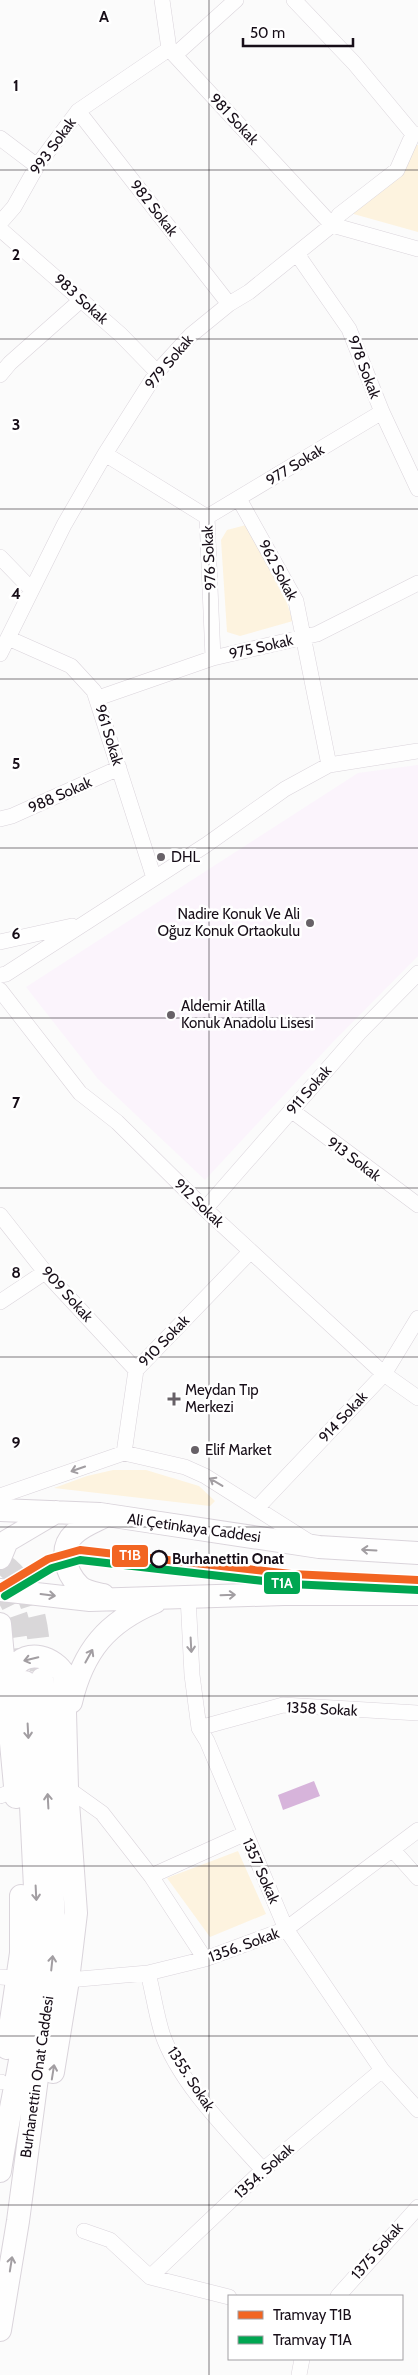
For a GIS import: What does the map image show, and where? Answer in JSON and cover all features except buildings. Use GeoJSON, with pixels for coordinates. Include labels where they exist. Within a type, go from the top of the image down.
{"type":"FeatureCollection","features":[{"type":"Feature","properties":{"kind":"main road","name":"Ali Çetinkaya Caddesi"},"geometry":{"type":"LineString","coordinates":[[0,1510],[56,1511],[107,1515],[319,1547],[418,1553]]}},
{"type":"Feature","properties":{"kind":"main road"},"geometry":{"type":"LineString","coordinates":[[0,1558],[8,1541],[56,1511]]}},
{"type":"Feature","properties":{"kind":"main road"},"geometry":{"type":"LineString","coordinates":[[107,1515],[82,1527],[72,1536],[65,1548],[65,1562],[69,1573],[79,1586],[91,1592],[116,1599]]}},
{"type":"Feature","properties":{"kind":"main road"},"geometry":{"type":"LineString","coordinates":[[0,1590],[90,1600],[284,1594],[418,1594]]}},
{"type":"Feature","properties":{"kind":"main road"},"geometry":{"type":"LineString","coordinates":[[67,1718],[80,1674],[103,1634],[134,1610],[164,1598]]}},
{"type":"Feature","properties":{"kind":"main road","name":"Burhanettin Onat Caddesi"},"geometry":{"type":"LineString","coordinates":[[0,1624],[25,1683],[54,1922],[54,1950],[25,2168]]}},
{"type":"Feature","properties":{"kind":"main road"},"geometry":{"type":"LineString","coordinates":[[25,1683],[15,1667],[20,1662],[34,1657],[49,1659],[60,1668],[64,1674],[67,1718]]}},
{"type":"Feature","properties":{"kind":"main road","name":"Burhanettin Onat Caddesi"},"geometry":{"type":"LineString","coordinates":[[0,2086],[10,2037],[8,1977],[20,1953],[22,1919],[8,1793],[25,1683]]}},
{"type":"Feature","properties":{"kind":"main road","name":"Burhanettin Onat Caddesi"},"geometry":{"type":"LineString","coordinates":[[0,2166],[28,2017],[38,1930],[25,1683]]}},
{"type":"Feature","properties":{"kind":"main road","name":"Burhanettin Onat Caddesi"},"geometry":{"type":"LineString","coordinates":[[25,2168],[38,2148],[48,2103],[68,1980],[76,1913],[67,1788],[67,1718]]}},
{"type":"Feature","properties":{"kind":"main road"},"geometry":{"type":"LineString","coordinates":[[0,2330],[25,2168]]}},
{"type":"Feature","properties":{"kind":"street"},"geometry":{"type":"LineString","coordinates":[[162,0],[172,52]]}},
{"type":"Feature","properties":{"kind":"street","name":"993 Sokak"},"geometry":{"type":"LineString","coordinates":[[0,223],[14,207],[38,166],[78,112],[172,52],[236,0]]}},
{"type":"Feature","properties":{"kind":"street"},"geometry":{"type":"LineString","coordinates":[[294,0],[354,63],[416,134]]}},
{"type":"Feature","properties":{"kind":"street","name":"981 Sokak"},"geometry":{"type":"LineString","coordinates":[[172,52],[332,225]]}},
{"type":"Feature","properties":{"kind":"street","name":"982 Sokak"},"geometry":{"type":"LineString","coordinates":[[78,112],[229,304]]}},
{"type":"Feature","properties":{"kind":"street","name":"979 Sokak"},"geometry":{"type":"LineString","coordinates":[[0,654],[64,525],[105,454],[157,372],[191,335],[229,304],[249,292],[297,254],[332,225],[339,215],[397,170],[416,134]]}},
{"type":"Feature","properties":{"kind":"street"},"geometry":{"type":"LineString","coordinates":[[0,138],[38,166]]}},
{"type":"Feature","properties":{"kind":"street"},"geometry":{"type":"LineString","coordinates":[[332,225],[418,249]]}},
{"type":"Feature","properties":{"kind":"street","name":"983 Sokak"},"geometry":{"type":"LineString","coordinates":[[0,229],[121,335],[157,372]]}},
{"type":"Feature","properties":{"kind":"street","name":"978 Sokak"},"geometry":{"type":"LineString","coordinates":[[297,254],[349,328],[382,412],[418,489]]}},
{"type":"Feature","properties":{"kind":"street"},"geometry":{"type":"LineString","coordinates":[[0,375],[10,363],[81,300]]}},
{"type":"Feature","properties":{"kind":"street","name":"977 Sokak"},"geometry":{"type":"LineString","coordinates":[[207,517],[382,412]]}},
{"type":"Feature","properties":{"kind":"street","name":"976 Sokak"},"geometry":{"type":"LineString","coordinates":[[105,454],[207,517],[213,658]]}},
{"type":"Feature","properties":{"kind":"street","name":"962 Sokak"},"geometry":{"type":"LineString","coordinates":[[239,499],[296,601],[328,765]]}},
{"type":"Feature","properties":{"kind":"street"},"geometry":{"type":"LineString","coordinates":[[0,557],[31,589]]}},
{"type":"Feature","properties":{"kind":"street","name":"975 Sokak"},"geometry":{"type":"LineString","coordinates":[[98,698],[213,658],[317,634],[418,582]]}},
{"type":"Feature","properties":{"kind":"street","name":"961 Sokak"},"geometry":{"type":"LineString","coordinates":[[8,638],[71,666],[94,691],[98,698],[154,878]]}},
{"type":"Feature","properties":{"kind":"street"},"geometry":{"type":"LineString","coordinates":[[0,975],[6,974],[206,845],[284,789],[328,765],[418,751]]}},
{"type":"Feature","properties":{"kind":"street","name":"988 Sokak"},"geometry":{"type":"LineString","coordinates":[[0,819],[12,816],[119,768]]}},
{"type":"Feature","properties":{"kind":"street"},"geometry":{"type":"LineString","coordinates":[[0,942],[82,924]]}},
{"type":"Feature","properties":{"kind":"street","name":"911 Sokak"},"geometry":{"type":"LineString","coordinates":[[205,1209],[359,1033],[418,973]]}},
{"type":"Feature","properties":{"kind":"street","name":"912 Sokak"},"geometry":{"type":"LineString","coordinates":[[0,990],[80,1094],[117,1122],[250,1252],[384,1374],[418,1398]]}},
{"type":"Feature","properties":{"kind":"street","name":"913 Sokak"},"geometry":{"type":"LineString","coordinates":[[291,1110],[418,1205]]}},
{"type":"Feature","properties":{"kind":"street","name":"909 Sokak"},"geometry":{"type":"LineString","coordinates":[[0,1215],[45,1272],[136,1370]]}},
{"type":"Feature","properties":{"kind":"street","name":"910 Sokak"},"geometry":{"type":"LineString","coordinates":[[124,1454],[136,1370],[250,1252]]}},
{"type":"Feature","properties":{"kind":"street"},"geometry":{"type":"LineString","coordinates":[[0,1302],[45,1272]]}},
{"type":"Feature","properties":{"kind":"street","name":"914 Sokak"},"geometry":{"type":"LineString","coordinates":[[258,1508],[384,1374],[418,1318]]}},
{"type":"Feature","properties":{"kind":"street"},"geometry":{"type":"LineString","coordinates":[[0,1496],[124,1454],[185,1467],[205,1476],[319,1547]]}},
{"type":"Feature","properties":{"kind":"street","name":"1357 Sokak"},"geometry":{"type":"LineString","coordinates":[[188,1596],[192,1675],[199,1728],[207,1741],[244,1834],[286,1929],[382,2070],[418,2110]]}},
{"type":"Feature","properties":{"kind":"street","name":"1358 Sokak"},"geometry":{"type":"LineString","coordinates":[[199,1728],[284,1705],[418,1713]]}},
{"type":"Feature","properties":{"kind":"street"},"geometry":{"type":"LineString","coordinates":[[67,1788],[102,1813],[151,1876],[205,1959]]}},
{"type":"Feature","properties":{"kind":"street","name":"1356. Sokak"},"geometry":{"type":"LineString","coordinates":[[68,1980],[148,1973],[205,1959],[286,1929],[418,1830]]}},
{"type":"Feature","properties":{"kind":"street"},"geometry":{"type":"LineString","coordinates":[[151,1876],[244,1834]]}},
{"type":"Feature","properties":{"kind":"street"},"geometry":{"type":"LineString","coordinates":[[393,1850],[418,1878]]}},
{"type":"Feature","properties":{"kind":"street","name":"1355. Sokak"},"geometry":{"type":"LineString","coordinates":[[148,1973],[162,2033],[184,2074],[210,2111],[263,2170]]}},
{"type":"Feature","properties":{"kind":"street","name":"1354. Sokak"},"geometry":{"type":"LineString","coordinates":[[150,2277],[263,2170],[382,2070]]}},
{"type":"Feature","properties":{"kind":"street","name":"1375 Sokak"},"geometry":{"type":"LineString","coordinates":[[339,2295],[418,2207]]}},
{"type":"Feature","properties":{"kind":"street"},"geometry":{"type":"LineString","coordinates":[[84,2231],[110,2240],[150,2277],[228,2297]]}},
{"type":"Feature","properties":{"kind":"street"},"geometry":{"type":"LineString","coordinates":[[299,2375],[302,2360]]}},
{"type":"Feature","properties":{"kind":"shaded area"},"geometry":{"type":"Polygon","coordinates":[[[415,145],[418,145],[418,232],[350,213],[415,145]]]}},
{"type":"Feature","properties":{"kind":"shaded area"},"geometry":{"type":"Polygon","coordinates":[[[246,525],[287,603],[293,621],[240,636],[227,632],[221,540],[227,530],[246,525]]]}},
{"type":"Feature","properties":{"kind":"shaded area"},"geometry":{"type":"Polygon","coordinates":[[[418,765],[418,956],[332,1043],[205,1180],[98,1079],[26,987],[358,773],[418,765]]]}},
{"type":"Feature","properties":{"kind":"shaded area"},"geometry":{"type":"Polygon","coordinates":[[[113,1470],[146,1470],[199,1486],[215,1501],[210,1506],[54,1488],[87,1476],[113,1470]]]}},
{"type":"Feature","properties":{"kind":"shaded area"},"geometry":{"type":"Polygon","coordinates":[[[314,1781],[320,1796],[283,1810],[278,1795],[314,1781]]]}},
{"type":"Feature","properties":{"kind":"shaded area"},"geometry":{"type":"Polygon","coordinates":[[[238,1851],[266,1914],[210,1937],[167,1878],[238,1851]]]}},
{"type":"Feature","properties":{"kind":"tunnel"},"geometry":{"type":"LineString","coordinates":[[0,1562],[22,1584],[29,1598],[37,1629],[41,1676]]}},
{"type":"Feature","properties":{"kind":"tunnel"},"geometry":{"type":"LineString","coordinates":[[0,1587],[8,1597],[17,1618],[22,1642],[25,1678]]}},
{"type":"Feature","properties":{"kind":"tram line","name":"T1B"},"geometry":{"type":"LineString","coordinates":[[0,1588],[48,1559],[80,1550],[291,1574],[418,1580]]}},
{"type":"Feature","properties":{"kind":"tram line","name":"T1A"},"geometry":{"type":"LineString","coordinates":[[5,1596],[52,1568],[80,1560],[290,1584],[418,1590]]}},
{"type":"Feature","properties":{"kind":"place","name":"DHL"},"geometry":{"type":"Point","coordinates":[161,857]}},
{"type":"Feature","properties":{"kind":"place","name":"Nadire Konuk Ve Ali Oğuz Konuk Ortaokulu"},"geometry":{"type":"Point","coordinates":[310,923]}},
{"type":"Feature","properties":{"kind":"place","name":"Aldemir Atilla Konuk Anadolu Lisesi"},"geometry":{"type":"Point","coordinates":[171,1015]}},
{"type":"Feature","properties":{"kind":"place","name":"Meydan Tıp Merkezi"},"geometry":{"type":"Point","coordinates":[174,1399]}},
{"type":"Feature","properties":{"kind":"place","name":"Elif Market"},"geometry":{"type":"Point","coordinates":[195,1450]}},
{"type":"Feature","properties":{"kind":"place","name":"Burhanettin Onat"},"geometry":{"type":"Point","coordinates":[159,1559]}}]}
